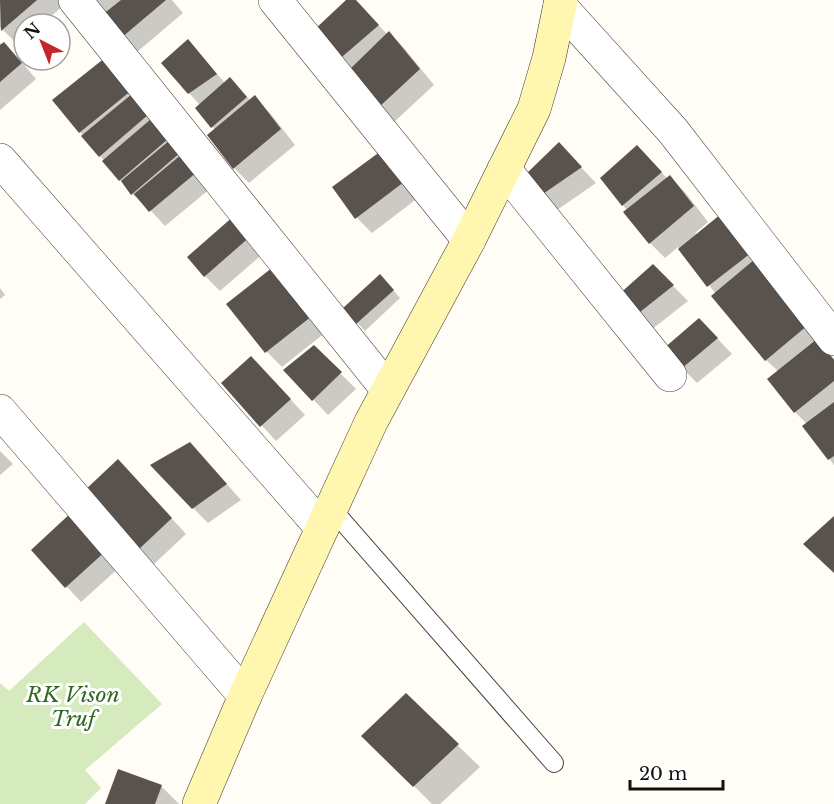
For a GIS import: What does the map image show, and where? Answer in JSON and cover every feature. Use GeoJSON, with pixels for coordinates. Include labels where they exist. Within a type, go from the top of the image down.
{"type":"FeatureCollection","features":[{"type":"Feature","properties":{"kind":"street"},"geometry":{"type":"LineString","coordinates":[[75,0],[388,390]]}},
{"type":"Feature","properties":{"kind":"street"},"geometry":{"type":"LineString","coordinates":[[274,0],[469,240]]}},
{"type":"Feature","properties":{"kind":"street"},"geometry":{"type":"LineString","coordinates":[[199,804],[245,696],[371,422],[469,240],[534,109],[549,58],[561,3]]}},
{"type":"Feature","properties":{"kind":"street"},"geometry":{"type":"LineString","coordinates":[[561,3],[673,131],[834,339]]}},
{"type":"Feature","properties":{"kind":"street"},"geometry":{"type":"LineString","coordinates":[[0,160],[327,518]]}},
{"type":"Feature","properties":{"kind":"street"},"geometry":{"type":"LineString","coordinates":[[504,169],[670,375]]}},
{"type":"Feature","properties":{"kind":"street"},"geometry":{"type":"LineString","coordinates":[[0,411],[245,696]]}},
{"type":"Feature","properties":{"kind":"lane"},"geometry":{"type":"LineString","coordinates":[[327,518],[554,763]]}},
{"type":"Feature","properties":{"kind":"green space","name":"RK Vison Truf"},"geometry":{"type":"Polygon","coordinates":[[[84,622],[162,704],[85,770],[101,788],[85,804],[0,804],[0,683],[9,691],[84,622]]]}},
{"type":"Feature","properties":{"kind":"building"},"geometry":{"type":"Polygon","coordinates":[[[0,0],[37,0],[23,12],[12,12],[12,22],[1,31],[0,0]]]}},
{"type":"Feature","properties":{"kind":"building"},"geometry":{"type":"Polygon","coordinates":[[[121,0],[166,0],[121,38],[102,15],[121,0]]]}},
{"type":"Feature","properties":{"kind":"building"},"geometry":{"type":"Polygon","coordinates":[[[346,0],[356,0],[379,25],[336,62],[313,31],[346,0]]]}},
{"type":"Feature","properties":{"kind":"building"},"geometry":{"type":"Polygon","coordinates":[[[389,31],[420,69],[378,108],[346,73],[389,31]]]}},
{"type":"Feature","properties":{"kind":"building"},"geometry":{"type":"Polygon","coordinates":[[[188,39],[217,74],[188,94],[161,63],[188,39]]]}},
{"type":"Feature","properties":{"kind":"building"},"geometry":{"type":"Polygon","coordinates":[[[4,42],[12,51],[12,72],[0,82],[0,45],[4,42]]]}},
{"type":"Feature","properties":{"kind":"building"},"geometry":{"type":"Polygon","coordinates":[[[106,57],[132,90],[79,133],[52,100],[106,57]]]}},
{"type":"Feature","properties":{"kind":"building"},"geometry":{"type":"Polygon","coordinates":[[[230,77],[247,97],[211,128],[195,108],[230,77]]]}},
{"type":"Feature","properties":{"kind":"building"},"geometry":{"type":"Polygon","coordinates":[[[132,94],[149,114],[99,157],[81,136],[132,94]]]}},
{"type":"Feature","properties":{"kind":"building"},"geometry":{"type":"Polygon","coordinates":[[[255,95],[281,129],[233,169],[207,135],[255,95]]]}},
{"type":"Feature","properties":{"kind":"building"},"geometry":{"type":"Polygon","coordinates":[[[151,119],[168,139],[119,181],[102,161],[151,119]]]}},
{"type":"Feature","properties":{"kind":"building"},"geometry":{"type":"Polygon","coordinates":[[[170,140],[181,152],[131,195],[121,181],[170,140]]]}},
{"type":"Feature","properties":{"kind":"building"},"geometry":{"type":"Polygon","coordinates":[[[559,142],[582,167],[540,196],[524,176],[559,142]]]}},
{"type":"Feature","properties":{"kind":"building"},"geometry":{"type":"Polygon","coordinates":[[[637,145],[662,172],[622,206],[600,178],[637,145]]]}},
{"type":"Feature","properties":{"kind":"building"},"geometry":{"type":"Polygon","coordinates":[[[381,151],[404,182],[355,219],[332,187],[381,151]]]}},
{"type":"Feature","properties":{"kind":"building"},"geometry":{"type":"Polygon","coordinates":[[[182,154],[197,172],[149,212],[134,194],[182,154]]]}},
{"type":"Feature","properties":{"kind":"building"},"geometry":{"type":"Polygon","coordinates":[[[670,175],[694,206],[649,244],[623,212],[670,175]]]}},
{"type":"Feature","properties":{"kind":"building"},"geometry":{"type":"Polygon","coordinates":[[[721,214],[751,253],[707,287],[678,249],[721,214]]]}},
{"type":"Feature","properties":{"kind":"building"},"geometry":{"type":"Polygon","coordinates":[[[235,215],[252,235],[204,277],[187,257],[235,215]]]}},
{"type":"Feature","properties":{"kind":"building"},"geometry":{"type":"Polygon","coordinates":[[[755,259],[808,325],[765,361],[711,296],[755,259]]]}},
{"type":"Feature","properties":{"kind":"building"},"geometry":{"type":"Polygon","coordinates":[[[653,264],[674,285],[635,316],[617,296],[653,264]]]}},
{"type":"Feature","properties":{"kind":"building"},"geometry":{"type":"Polygon","coordinates":[[[273,267],[312,316],[265,353],[226,304],[273,267]]]}},
{"type":"Feature","properties":{"kind":"building"},"geometry":{"type":"Polygon","coordinates":[[[380,274],[394,290],[356,324],[342,309],[380,274]]]}},
{"type":"Feature","properties":{"kind":"building"},"geometry":{"type":"Polygon","coordinates":[[[699,318],[718,338],[681,369],[663,349],[699,318]]]}},
{"type":"Feature","properties":{"kind":"building"},"geometry":{"type":"Polygon","coordinates":[[[817,339],[834,360],[834,381],[794,413],[767,379],[817,339]]]}},
{"type":"Feature","properties":{"kind":"building"},"geometry":{"type":"Polygon","coordinates":[[[314,345],[342,372],[312,401],[283,370],[314,345]]]}},
{"type":"Feature","properties":{"kind":"building"},"geometry":{"type":"Polygon","coordinates":[[[251,356],[291,399],[260,427],[221,383],[251,356]]]}},
{"type":"Feature","properties":{"kind":"building"},"geometry":{"type":"Polygon","coordinates":[[[834,402],[834,456],[828,460],[802,426],[834,402]]]}},
{"type":"Feature","properties":{"kind":"building"},"geometry":{"type":"Polygon","coordinates":[[[190,442],[227,484],[192,509],[150,465],[190,442]]]}},
{"type":"Feature","properties":{"kind":"building"},"geometry":{"type":"Polygon","coordinates":[[[118,459],[172,518],[138,550],[83,492],[118,459]]]}},
{"type":"Feature","properties":{"kind":"building"},"geometry":{"type":"Polygon","coordinates":[[[73,511],[108,549],[65,588],[31,550],[73,511]]]}},
{"type":"Feature","properties":{"kind":"building"},"geometry":{"type":"Polygon","coordinates":[[[834,516],[834,573],[803,544],[834,516]]]}},
{"type":"Feature","properties":{"kind":"building"},"geometry":{"type":"Polygon","coordinates":[[[406,693],[459,744],[413,787],[361,736],[406,693]]]}},
{"type":"Feature","properties":{"kind":"building"},"geometry":{"type":"Polygon","coordinates":[[[118,769],[162,785],[155,804],[105,804],[118,769]]]}}]}
